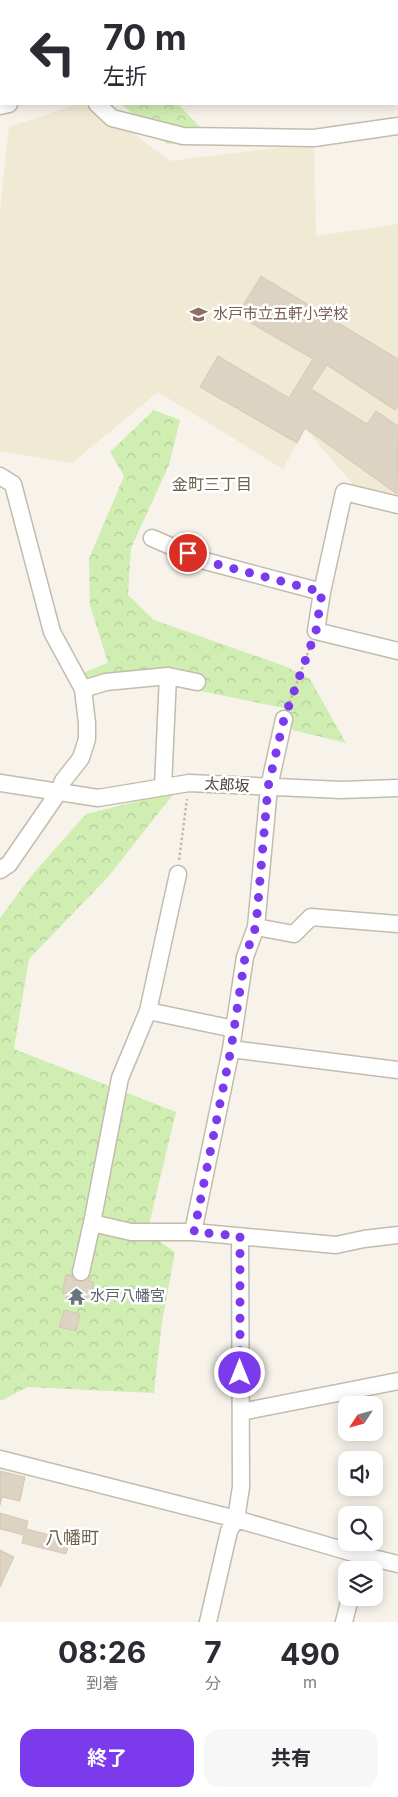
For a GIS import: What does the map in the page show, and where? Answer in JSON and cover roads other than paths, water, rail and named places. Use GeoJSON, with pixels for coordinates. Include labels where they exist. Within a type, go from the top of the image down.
{"type":"FeatureCollection","features":[{"type":"Feature","properties":{"kind":"street"},"geometry":{"type":"LineString","coordinates":[[99,105],[112,118],[183,136],[314,138],[398,126]]}},
{"type":"Feature","properties":{"kind":"street"},"geometry":{"type":"LineString","coordinates":[[0,476],[14,484],[52,632],[83,689],[87,740],[81,758],[9,864],[0,870]]}},
{"type":"Feature","properties":{"kind":"street"},"geometry":{"type":"LineString","coordinates":[[398,505],[344,492],[322,592],[316,631],[398,652]]}},
{"type":"Feature","properties":{"kind":"street"},"geometry":{"type":"LineString","coordinates":[[152,538],[205,561],[322,592]]}},
{"type":"Feature","properties":{"kind":"street"},"geometry":{"type":"LineString","coordinates":[[83,689],[106,682],[168,676],[197,682]]}},
{"type":"Feature","properties":{"kind":"street"},"geometry":{"type":"LineString","coordinates":[[163,787],[168,676]]}},
{"type":"Feature","properties":{"kind":"street"},"geometry":{"type":"LineString","coordinates":[[194,1232],[231,1049],[245,957],[256,926],[268,787],[284,719]]}},
{"type":"Feature","properties":{"kind":"street","name":"太郎坂"},"geometry":{"type":"LineString","coordinates":[[0,783],[98,798],[189,783],[341,790],[398,788]]}},
{"type":"Feature","properties":{"kind":"street"},"geometry":{"type":"LineString","coordinates":[[81,1272],[120,1078],[148,1011],[178,874]]}},
{"type":"Feature","properties":{"kind":"street"},"geometry":{"type":"LineString","coordinates":[[256,926],[294,934],[311,917],[398,924]]}},
{"type":"Feature","properties":{"kind":"street"},"geometry":{"type":"LineString","coordinates":[[148,1011],[234,1028]]}},
{"type":"Feature","properties":{"kind":"street"},"geometry":{"type":"LineString","coordinates":[[231,1049],[398,1070]]}},
{"type":"Feature","properties":{"kind":"street"},"geometry":{"type":"LineString","coordinates":[[92,1223],[131,1232],[194,1232],[336,1245],[398,1235]]}},
{"type":"Feature","properties":{"kind":"street"},"geometry":{"type":"LineString","coordinates":[[208,1622],[230,1531],[236,1519],[241,1487],[240,1236]]}},
{"type":"Feature","properties":{"kind":"street"},"geometry":{"type":"LineString","coordinates":[[240,1412],[398,1381]]}},
{"type":"Feature","properties":{"kind":"street"},"geometry":{"type":"LineString","coordinates":[[0,1459],[236,1519],[355,1561]]}},
{"type":"Feature","properties":{"kind":"street"},"geometry":{"type":"LineString","coordinates":[[383,1563],[398,1564]]}},
{"type":"Feature","properties":{"kind":"street"},"geometry":{"type":"LineString","coordinates":[[344,1622],[348,1606]]}},
{"type":"Feature","properties":{"kind":"place","name":"水戸市立五軒小学校"},"geometry":{"type":"Point","coordinates":[199,314]}},
{"type":"Feature","properties":{"kind":"place","name":"水戸八幡宮"},"geometry":{"type":"Point","coordinates":[76,1296]}},
{"type":"Feature","properties":{"kind":"district","name":"金町三丁目"},"geometry":{"type":"Point","coordinates":[212,484]}},
{"type":"Feature","properties":{"kind":"district","name":"八幡町"},"geometry":{"type":"Point","coordinates":[72,1538]}}]}
